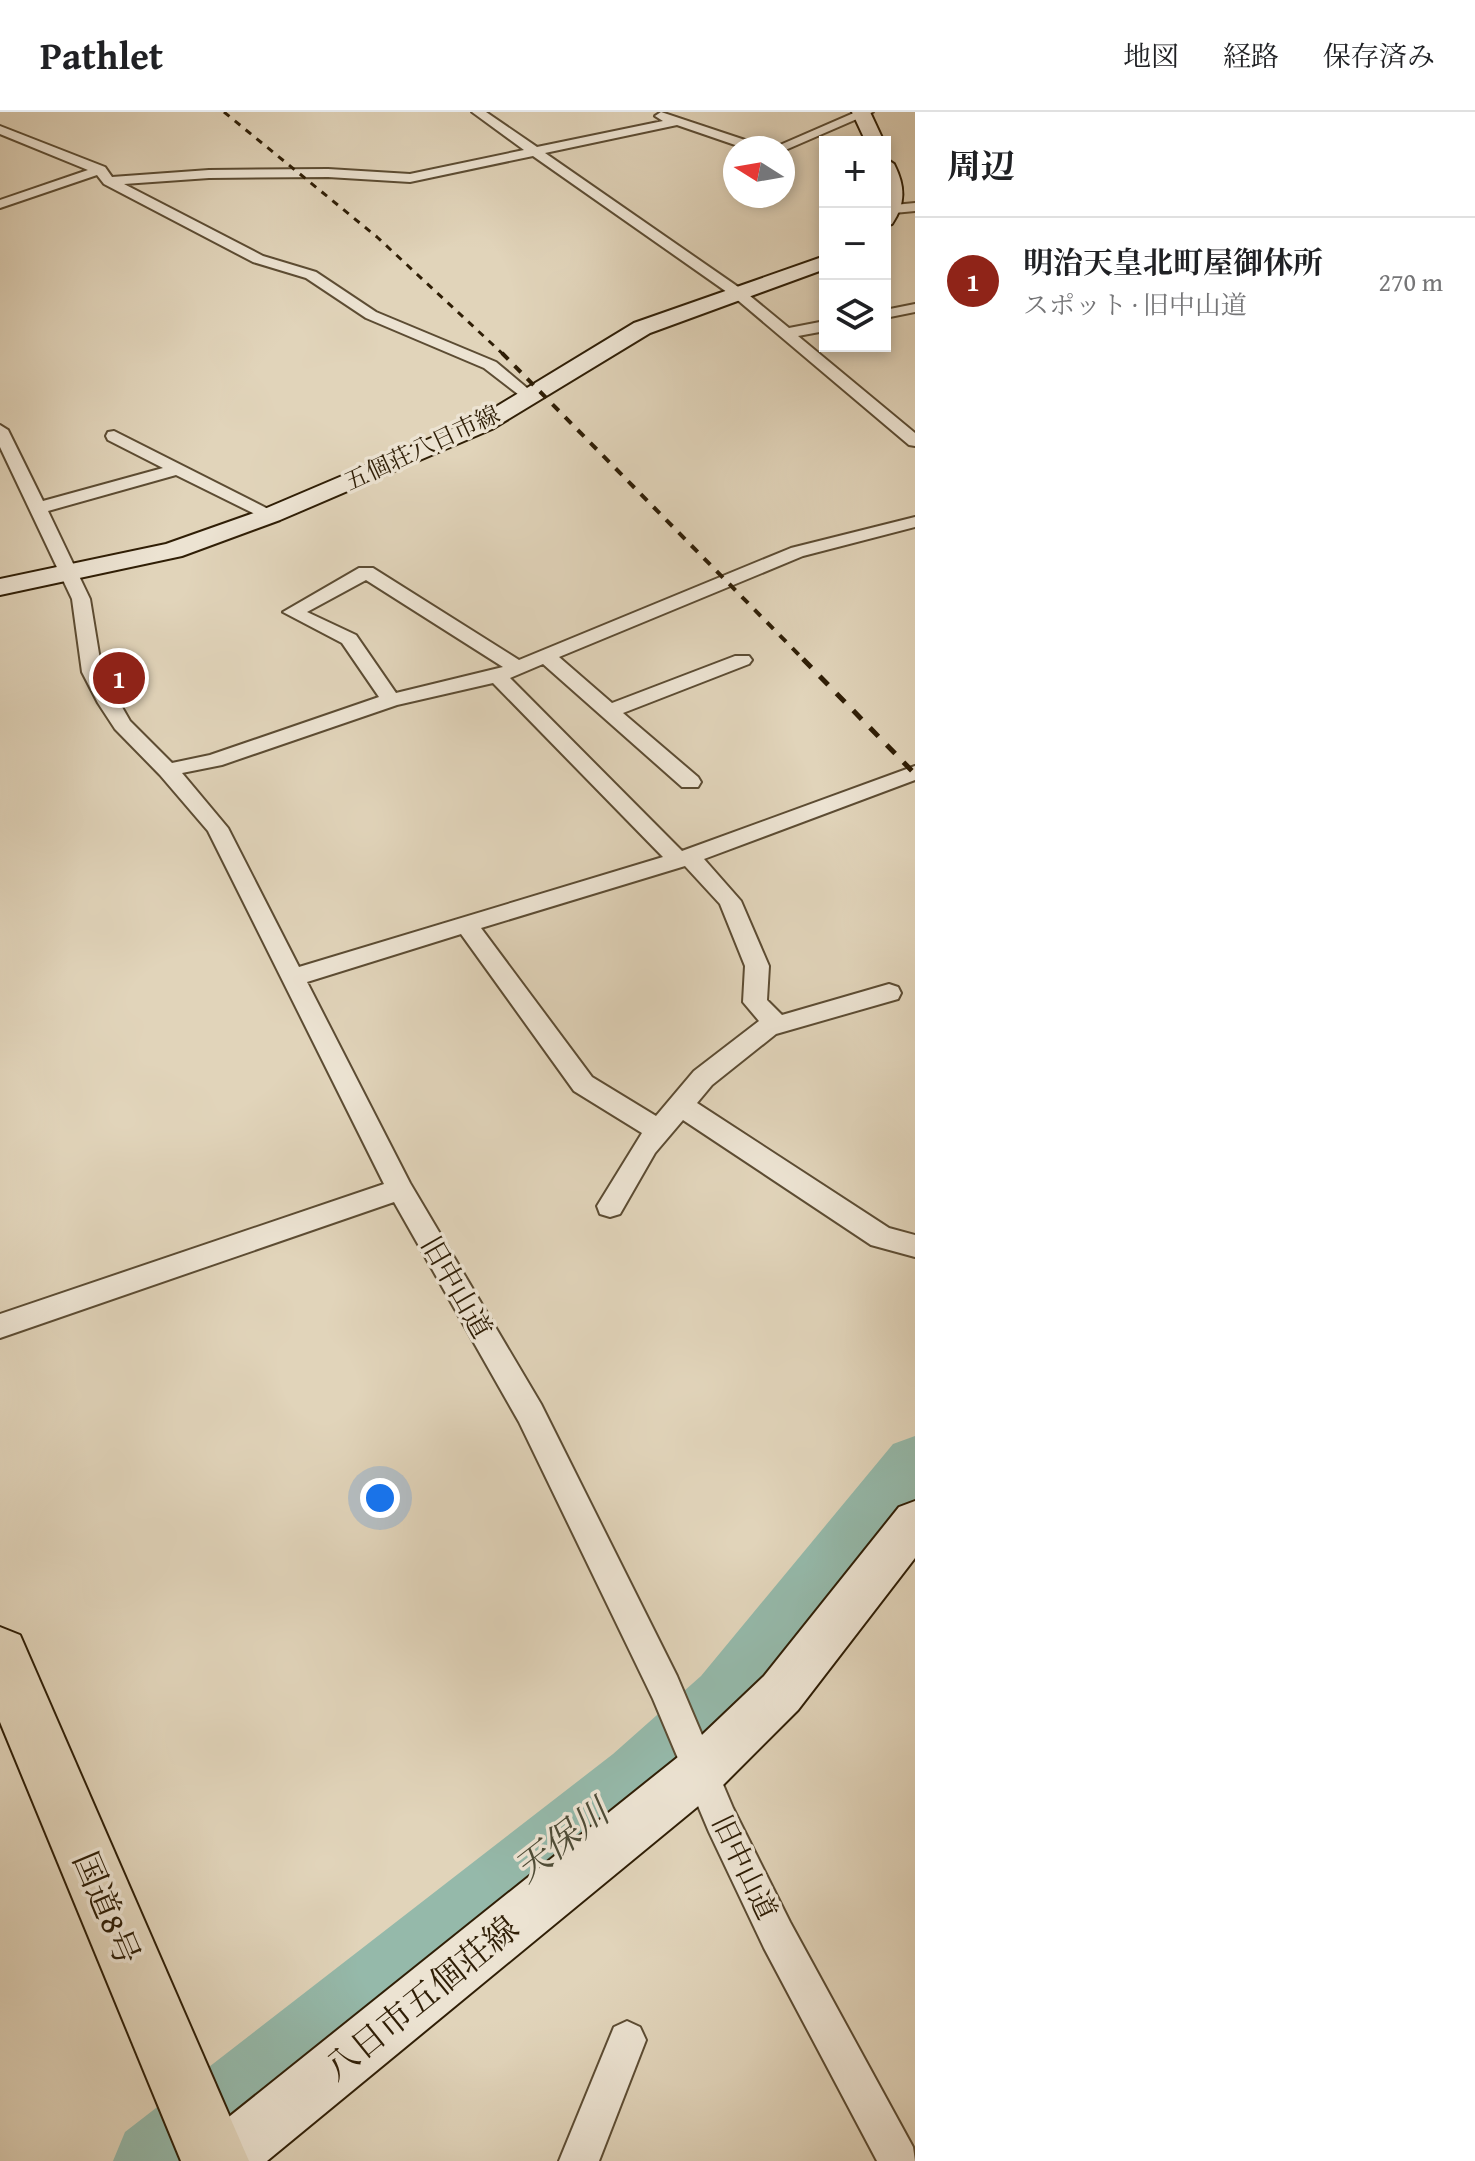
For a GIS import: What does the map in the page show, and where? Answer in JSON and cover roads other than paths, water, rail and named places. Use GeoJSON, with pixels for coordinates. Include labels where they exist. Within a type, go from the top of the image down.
{"type":"FeatureCollection","features":[{"type":"Feature","properties":{"kind":"highway","name":"国道8号"},"geometry":{"type":"LineString","coordinates":[[0,1654],[218,2161]]}},
{"type":"Feature","properties":{"kind":"main road"},"geometry":{"type":"LineString","coordinates":[[864,113],[873,136]]}},
{"type":"Feature","properties":{"kind":"main road","name":"五個荘八日市線"},"geometry":{"type":"LineString","coordinates":[[0,587],[173,550],[271,515],[484,424],[620,339],[819,264]]}},
{"type":"Feature","properties":{"kind":"main road","name":"八日市五個荘線"},"geometry":{"type":"LineString","coordinates":[[218,2161],[701,1771],[781,1693],[915,1522]]}},
{"type":"Feature","properties":{"kind":"street"},"geometry":{"type":"LineString","coordinates":[[478,112],[739,294],[915,441]]}},
{"type":"Feature","properties":{"kind":"street"},"geometry":{"type":"LineString","coordinates":[[648,112],[723,137]]}},
{"type":"Feature","properties":{"kind":"street"},"geometry":{"type":"LineString","coordinates":[[795,141],[864,113]]}},
{"type":"Feature","properties":{"kind":"street"},"geometry":{"type":"LineString","coordinates":[[0,204],[104,175],[328,173],[410,178],[675,122]]}},
{"type":"Feature","properties":{"kind":"street"},"geometry":{"type":"LineString","coordinates":[[0,130],[104,175],[258,259],[311,275],[371,315],[490,365],[527,396]]}},
{"type":"Feature","properties":{"kind":"street"},"geometry":{"type":"LineString","coordinates":[[891,214],[915,207]]}},
{"type":"Feature","properties":{"kind":"street"},"geometry":{"type":"LineString","coordinates":[[891,313],[915,308]]}},
{"type":"Feature","properties":{"kind":"street"},"geometry":{"type":"LineString","coordinates":[[789,333],[819,327]]}},
{"type":"Feature","properties":{"kind":"street","name":"旧中山道"},"geometry":{"type":"LineString","coordinates":[[0,430],[81,599],[92,672],[108,703],[122,725],[167,770],[217,828],[400,1189],[530,1413],[665,1688],[777,1935],[899,2161]]}},
{"type":"Feature","properties":{"kind":"street"},"geometry":{"type":"LineString","coordinates":[[114,436],[271,515]]}},
{"type":"Feature","properties":{"kind":"street"},"geometry":{"type":"LineString","coordinates":[[39,508],[178,469]]}},
{"type":"Feature","properties":{"kind":"street"},"geometry":{"type":"LineString","coordinates":[[0,476],[21,474]]}},
{"type":"Feature","properties":{"kind":"street"},"geometry":{"type":"LineString","coordinates":[[167,770],[215,760],[391,700],[497,676],[708,586],[797,552],[915,522]]}},
{"type":"Feature","properties":{"kind":"street"},"geometry":{"type":"LineString","coordinates":[[391,700],[349,639],[292,612],[366,572],[517,667]]}},
{"type":"Feature","properties":{"kind":"street"},"geometry":{"type":"LineString","coordinates":[[547,657],[690,782]]}},
{"type":"Feature","properties":{"kind":"street"},"geometry":{"type":"LineString","coordinates":[[610,711],[742,660]]}},
{"type":"Feature","properties":{"kind":"street"},"geometry":{"type":"LineString","coordinates":[[497,676],[730,901],[757,966],[755,1002],[777,1025]]}},
{"type":"Feature","properties":{"kind":"street"},"geometry":{"type":"LineString","coordinates":[[294,977],[468,927],[683,858],[915,773]]}},
{"type":"Feature","properties":{"kind":"street"},"geometry":{"type":"LineString","coordinates":[[468,927],[583,1084],[659,1131]]}},
{"type":"Feature","properties":{"kind":"street"},"geometry":{"type":"LineString","coordinates":[[610,1206],[646,1146],[703,1078],[767,1028],[889,993]]}},
{"type":"Feature","properties":{"kind":"street"},"geometry":{"type":"LineString","coordinates":[[680,1105],[881,1237],[915,1246]]}},
{"type":"Feature","properties":{"kind":"street"},"geometry":{"type":"LineString","coordinates":[[0,1326],[400,1189]]}},
{"type":"Feature","properties":{"kind":"street"},"geometry":{"type":"LineString","coordinates":[[579,2161],[627,2040]]}},
{"type":"Feature","properties":{"kind":"waterway","name":"天保川"},"geometry":{"type":"LineString","coordinates":[[154,2161],[638,1779],[726,1700],[915,1464]]}},
{"type":"Feature","properties":{"kind":"railway"},"geometry":{"type":"LineString","coordinates":[[224,112],[377,237],[504,355]]}},
{"type":"Feature","properties":{"kind":"railway"},"geometry":{"type":"LineString","coordinates":[[504,355],[805,661]]}},
{"type":"Feature","properties":{"kind":"railway"},"geometry":{"type":"LineString","coordinates":[[803,659],[915,774]]}},
{"type":"Feature","properties":{"kind":"place","name":"明治天皇北町屋御休所"},"geometry":{"type":"Point","coordinates":[119,678]}}]}
